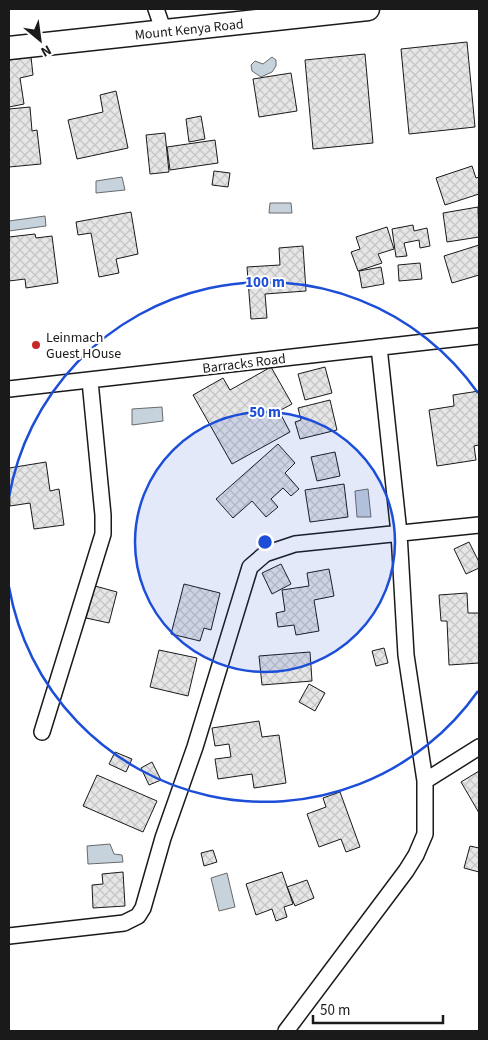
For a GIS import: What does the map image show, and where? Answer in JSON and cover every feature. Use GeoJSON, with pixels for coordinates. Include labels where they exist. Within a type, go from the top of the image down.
{"type":"FeatureCollection","features":[{"type":"Feature","properties":{"kind":"main road","name":"Mount Kenya Road"},"geometry":{"type":"LineString","coordinates":[[9,48],[368,9]]}},
{"type":"Feature","properties":{"kind":"street"},"geometry":{"type":"LineString","coordinates":[[156,9],[164,32]]}},
{"type":"Feature","properties":{"kind":"street","name":"Barracks Road"},"geometry":{"type":"LineString","coordinates":[[9,389],[479,336]]}},
{"type":"Feature","properties":{"kind":"street"},"geometry":{"type":"LineString","coordinates":[[286,1031],[416,855],[422,843],[427,825],[425,781],[406,655],[399,533],[379,347]]}},
{"type":"Feature","properties":{"kind":"street"},"geometry":{"type":"LineString","coordinates":[[42,732],[103,534],[103,515],[90,381]]}},
{"type":"Feature","properties":{"kind":"street"},"geometry":{"type":"LineString","coordinates":[[9,936],[110,926],[132,920],[138,916],[143,908],[163,838],[195,747],[250,567],[256,560],[264,554],[294,544],[479,525]]}},
{"type":"Feature","properties":{"kind":"street"},"geometry":{"type":"LineString","coordinates":[[425,781],[479,746]]}},
{"type":"Feature","properties":{"kind":"shaded area"},"geometry":{"type":"Polygon","coordinates":[[[272,57],[276,60],[276,66],[272,72],[261,77],[252,71],[251,65],[255,61],[263,64],[272,57]]]}},
{"type":"Feature","properties":{"kind":"shaded area"},"geometry":{"type":"Polygon","coordinates":[[[122,177],[125,190],[96,193],[96,181],[122,177]]]}},
{"type":"Feature","properties":{"kind":"shaded area"},"geometry":{"type":"Polygon","coordinates":[[[270,203],[291,203],[292,213],[269,213],[270,203]]]}},
{"type":"Feature","properties":{"kind":"shaded area"},"geometry":{"type":"Polygon","coordinates":[[[45,216],[46,226],[9,231],[9,221],[45,216]]]}},
{"type":"Feature","properties":{"kind":"shaded area"},"geometry":{"type":"Polygon","coordinates":[[[162,407],[163,421],[132,425],[132,409],[162,407]]]}},
{"type":"Feature","properties":{"kind":"shaded area"},"geometry":{"type":"Polygon","coordinates":[[[368,489],[371,517],[357,517],[355,491],[368,489]]]}},
{"type":"Feature","properties":{"kind":"shaded area"},"geometry":{"type":"Polygon","coordinates":[[[110,844],[114,854],[122,855],[123,862],[88,864],[87,846],[110,844]]]}},
{"type":"Feature","properties":{"kind":"shaded area"},"geometry":{"type":"Polygon","coordinates":[[[227,873],[235,907],[219,911],[211,878],[227,873]]]}},
{"type":"Feature","properties":{"kind":"building"},"geometry":{"type":"Polygon","coordinates":[[[467,42],[475,127],[409,134],[401,49],[467,42]]]}},
{"type":"Feature","properties":{"kind":"building"},"geometry":{"type":"Polygon","coordinates":[[[365,54],[373,143],[313,149],[305,60],[365,54]]]}},
{"type":"Feature","properties":{"kind":"building"},"geometry":{"type":"Polygon","coordinates":[[[31,57],[33,75],[20,78],[24,104],[9,107],[9,60],[31,57]]]}},
{"type":"Feature","properties":{"kind":"building"},"geometry":{"type":"Polygon","coordinates":[[[291,73],[297,111],[259,117],[253,79],[291,73]]]}},
{"type":"Feature","properties":{"kind":"building"},"geometry":{"type":"Polygon","coordinates":[[[116,91],[128,148],[77,159],[68,120],[103,112],[100,95],[116,91]]]}},
{"type":"Feature","properties":{"kind":"building"},"geometry":{"type":"Polygon","coordinates":[[[30,107],[32,131],[37,130],[41,164],[9,167],[9,109],[30,107]]]}},
{"type":"Feature","properties":{"kind":"building"},"geometry":{"type":"Polygon","coordinates":[[[201,116],[205,139],[189,142],[186,119],[201,116]]]}},
{"type":"Feature","properties":{"kind":"building"},"geometry":{"type":"Polygon","coordinates":[[[165,133],[169,172],[150,174],[146,135],[165,133]]]}},
{"type":"Feature","properties":{"kind":"building"},"geometry":{"type":"Polygon","coordinates":[[[215,140],[218,163],[170,170],[167,147],[215,140]]]}},
{"type":"Feature","properties":{"kind":"building"},"geometry":{"type":"Polygon","coordinates":[[[472,166],[476,178],[479,177],[479,194],[445,205],[436,178],[472,166]]]}},
{"type":"Feature","properties":{"kind":"building"},"geometry":{"type":"Polygon","coordinates":[[[214,171],[230,173],[228,187],[212,185],[214,171]]]}},
{"type":"Feature","properties":{"kind":"building"},"geometry":{"type":"Polygon","coordinates":[[[478,207],[479,237],[447,242],[443,213],[478,207]]]}},
{"type":"Feature","properties":{"kind":"building"},"geometry":{"type":"Polygon","coordinates":[[[131,212],[138,254],[116,259],[119,273],[99,277],[91,233],[78,235],[76,222],[131,212]]]}},
{"type":"Feature","properties":{"kind":"building"},"geometry":{"type":"Polygon","coordinates":[[[413,225],[414,231],[427,228],[430,246],[420,248],[419,240],[404,243],[407,256],[396,257],[392,229],[413,225]]]}},
{"type":"Feature","properties":{"kind":"building"},"geometry":{"type":"Polygon","coordinates":[[[387,227],[394,249],[378,254],[382,263],[358,271],[351,252],[360,249],[356,237],[387,227]]]}},
{"type":"Feature","properties":{"kind":"building"},"geometry":{"type":"Polygon","coordinates":[[[35,234],[36,238],[52,236],[58,283],[26,288],[25,279],[9,281],[9,237],[35,234]]]}},
{"type":"Feature","properties":{"kind":"building"},"geometry":{"type":"Polygon","coordinates":[[[479,245],[479,275],[452,283],[444,256],[479,245]]]}},
{"type":"Feature","properties":{"kind":"building"},"geometry":{"type":"Polygon","coordinates":[[[303,246],[306,291],[265,294],[267,318],[251,319],[247,267],[280,265],[279,248],[303,246]]]}},
{"type":"Feature","properties":{"kind":"building"},"geometry":{"type":"Polygon","coordinates":[[[420,263],[422,279],[399,281],[398,265],[420,263]]]}},
{"type":"Feature","properties":{"kind":"building"},"geometry":{"type":"Polygon","coordinates":[[[381,267],[384,284],[362,288],[359,271],[381,267]]]}},
{"type":"Feature","properties":{"kind":"building"},"geometry":{"type":"Polygon","coordinates":[[[271,367],[292,404],[279,411],[290,432],[232,464],[193,395],[223,378],[230,390],[271,367]]]}},
{"type":"Feature","properties":{"kind":"building"},"geometry":{"type":"Polygon","coordinates":[[[325,367],[332,393],[305,400],[298,374],[325,367]]]}},
{"type":"Feature","properties":{"kind":"building"},"geometry":{"type":"Polygon","coordinates":[[[479,391],[479,445],[474,446],[476,460],[437,466],[429,410],[454,406],[453,395],[479,391]]]}},
{"type":"Feature","properties":{"kind":"building"},"geometry":{"type":"Polygon","coordinates":[[[330,400],[337,430],[300,439],[295,422],[301,420],[298,408],[330,400]]]}},
{"type":"Feature","properties":{"kind":"building"},"geometry":{"type":"Polygon","coordinates":[[[278,444],[295,463],[285,473],[299,489],[291,496],[283,488],[271,499],[278,507],[266,517],[252,501],[233,518],[216,499],[278,444]]]}},
{"type":"Feature","properties":{"kind":"building"},"geometry":{"type":"Polygon","coordinates":[[[335,452],[340,476],[317,481],[311,457],[335,452]]]}},
{"type":"Feature","properties":{"kind":"building"},"geometry":{"type":"Polygon","coordinates":[[[46,462],[50,491],[59,489],[64,525],[34,529],[30,503],[10,506],[9,468],[46,462]]]}},
{"type":"Feature","properties":{"kind":"building"},"geometry":{"type":"Polygon","coordinates":[[[344,484],[348,517],[310,522],[305,490],[344,484]]]}},
{"type":"Feature","properties":{"kind":"building"},"geometry":{"type":"Polygon","coordinates":[[[469,542],[479,562],[479,568],[466,574],[454,549],[469,542]]]}},
{"type":"Feature","properties":{"kind":"building"},"geometry":{"type":"Polygon","coordinates":[[[281,564],[291,584],[272,594],[262,573],[281,564]]]}},
{"type":"Feature","properties":{"kind":"building"},"geometry":{"type":"Polygon","coordinates":[[[329,569],[334,596],[314,600],[319,631],[296,635],[294,625],[278,627],[276,613],[285,611],[282,590],[309,586],[307,573],[329,569]]]}},
{"type":"Feature","properties":{"kind":"building"},"geometry":{"type":"Polygon","coordinates":[[[184,584],[220,593],[211,630],[204,628],[200,641],[171,634],[184,584]]]}},
{"type":"Feature","properties":{"kind":"building"},"geometry":{"type":"Polygon","coordinates":[[[95,586],[117,592],[109,623],[86,618],[95,586]]]}},
{"type":"Feature","properties":{"kind":"building"},"geometry":{"type":"Polygon","coordinates":[[[467,593],[468,613],[479,613],[479,663],[449,665],[447,621],[441,621],[439,595],[467,593]]]}},
{"type":"Feature","properties":{"kind":"building"},"geometry":{"type":"Polygon","coordinates":[[[384,648],[388,663],[376,666],[372,651],[384,648]]]}},
{"type":"Feature","properties":{"kind":"building"},"geometry":{"type":"Polygon","coordinates":[[[159,650],[197,658],[188,696],[150,687],[159,650]]]}},
{"type":"Feature","properties":{"kind":"building"},"geometry":{"type":"Polygon","coordinates":[[[310,652],[312,681],[262,685],[259,656],[310,652]]]}},
{"type":"Feature","properties":{"kind":"building"},"geometry":{"type":"Polygon","coordinates":[[[309,684],[325,693],[315,711],[299,702],[309,684]]]}},
{"type":"Feature","properties":{"kind":"building"},"geometry":{"type":"Polygon","coordinates":[[[259,721],[262,737],[279,735],[286,783],[254,788],[252,774],[218,779],[215,759],[231,757],[229,744],[215,746],[212,728],[259,721]]]}},
{"type":"Feature","properties":{"kind":"building"},"geometry":{"type":"Polygon","coordinates":[[[115,752],[132,759],[126,772],[109,764],[115,752]]]}},
{"type":"Feature","properties":{"kind":"building"},"geometry":{"type":"Polygon","coordinates":[[[152,762],[161,780],[149,785],[141,768],[152,762]]]}},
{"type":"Feature","properties":{"kind":"building"},"geometry":{"type":"Polygon","coordinates":[[[479,771],[479,813],[461,782],[479,771]]]}},
{"type":"Feature","properties":{"kind":"building"},"geometry":{"type":"Polygon","coordinates":[[[97,775],[157,801],[143,832],[83,806],[97,775]]]}},
{"type":"Feature","properties":{"kind":"building"},"geometry":{"type":"Polygon","coordinates":[[[340,792],[360,847],[346,852],[341,839],[319,847],[307,814],[326,807],[323,798],[340,792]]]}},
{"type":"Feature","properties":{"kind":"building"},"geometry":{"type":"Polygon","coordinates":[[[470,846],[479,848],[479,872],[464,868],[470,846]]]}},
{"type":"Feature","properties":{"kind":"building"},"geometry":{"type":"Polygon","coordinates":[[[213,850],[217,862],[204,866],[201,853],[213,850]]]}},
{"type":"Feature","properties":{"kind":"building"},"geometry":{"type":"Polygon","coordinates":[[[123,872],[125,906],[93,908],[92,885],[103,884],[102,874],[123,872]]]}},
{"type":"Feature","properties":{"kind":"building"},"geometry":{"type":"Polygon","coordinates":[[[282,872],[293,904],[284,907],[287,917],[276,921],[272,909],[256,915],[246,884],[282,872]]]}},
{"type":"Feature","properties":{"kind":"building"},"geometry":{"type":"Polygon","coordinates":[[[307,880],[314,898],[295,906],[287,887],[307,880]]]}},
{"type":"Feature","properties":{"kind":"place","name":"Leinmach Guest HOuse"},"geometry":{"type":"Point","coordinates":[36,345]}}]}
